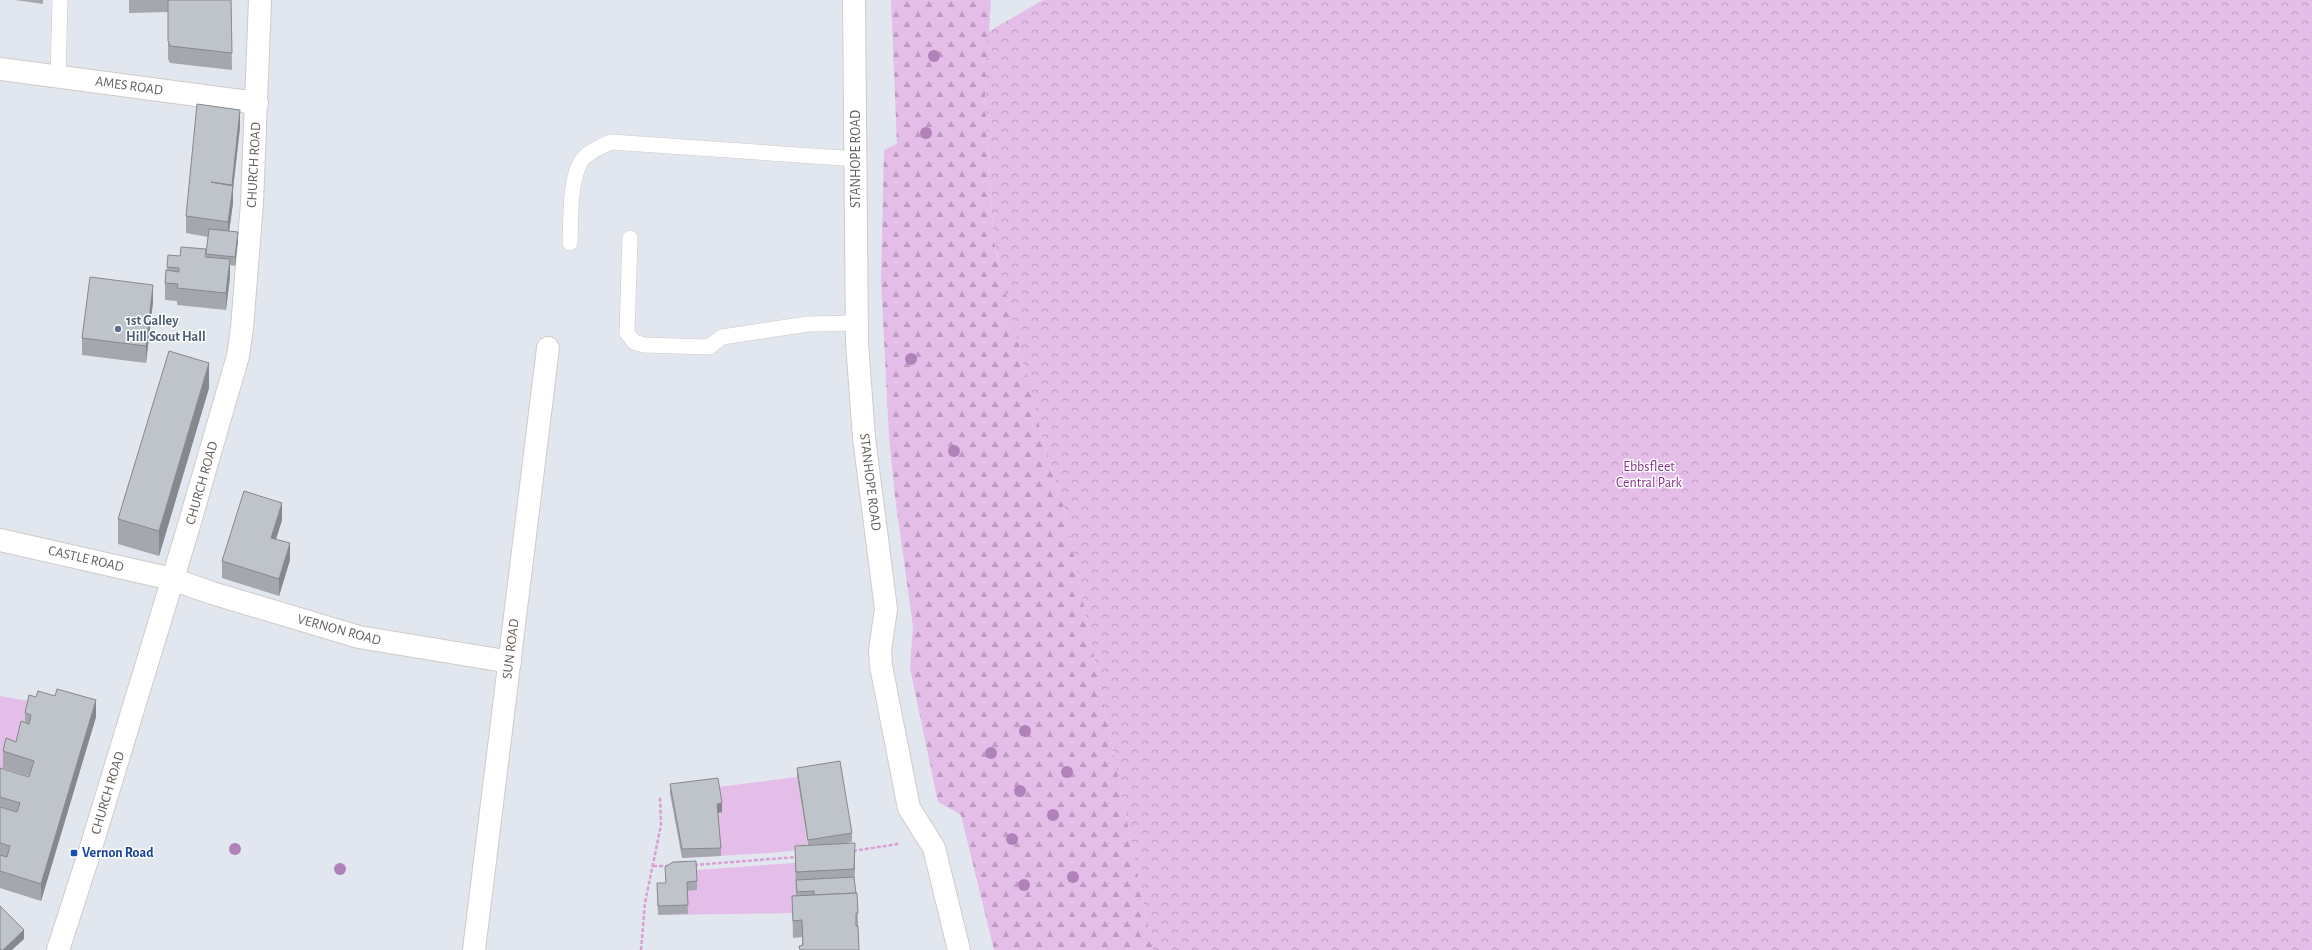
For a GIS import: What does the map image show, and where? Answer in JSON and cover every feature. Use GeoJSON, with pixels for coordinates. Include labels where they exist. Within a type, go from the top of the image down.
{"type":"FeatureCollection","features":[{"type":"Feature","properties":{"kind":"street","name":"CHURCH ROAD"},"geometry":{"type":"LineString","coordinates":[[58,950],[87,861],[218,428],[240,345],[250,240],[257,103],[260,0]]}},
{"type":"Feature","properties":{"kind":"street","name":"STANHOPE ROAD"},"geometry":{"type":"LineString","coordinates":[[854,0],[857,160],[857,323],[864,438],[886,613],[880,646],[881,666],[909,808],[934,848],[959,950]]}},
{"type":"Feature","properties":{"kind":"street","name":"AMES ROAD"},"geometry":{"type":"LineString","coordinates":[[0,69],[257,103]]}},
{"type":"Feature","properties":{"kind":"street","name":"SUN ROAD"},"geometry":{"type":"LineString","coordinates":[[474,950],[548,348]]}},
{"type":"Feature","properties":{"kind":"street","name":"CASTLE ROAD"},"geometry":{"type":"LineString","coordinates":[[0,540],[172,579]]}},
{"type":"Feature","properties":{"kind":"street","name":"VERNON ROAD"},"geometry":{"type":"LineString","coordinates":[[172,579],[212,593],[359,637],[510,662]]}},
{"type":"Feature","properties":{"kind":"lane"},"geometry":{"type":"LineString","coordinates":[[58,76],[60,0]]}},
{"type":"Feature","properties":{"kind":"lane"},"geometry":{"type":"LineString","coordinates":[[570,243],[575,177],[582,160],[598,148],[611,142],[857,160]]}},
{"type":"Feature","properties":{"kind":"lane"},"geometry":{"type":"LineString","coordinates":[[630,238],[627,333],[634,342],[644,345],[709,346],[722,336],[808,324],[857,323]]}},
{"type":"Feature","properties":{"kind":"path"},"geometry":{"type":"LineString","coordinates":[[641,950],[645,902],[661,825],[660,797]]}},
{"type":"Feature","properties":{"kind":"path"},"geometry":{"type":"LineString","coordinates":[[850,851],[882,848],[927,839]]}},
{"type":"Feature","properties":{"kind":"path"},"geometry":{"type":"LineString","coordinates":[[690,865],[800,856]]}},
{"type":"Feature","properties":{"kind":"path"},"geometry":{"type":"LineString","coordinates":[[653,866],[676,865]]}},
{"type":"Feature","properties":{"kind":"green space"},"geometry":{"type":"Polygon","coordinates":[[[891,0],[991,0],[985,90],[993,233],[997,256],[1045,447],[1065,511],[1153,950],[994,950],[961,815],[938,802],[910,668],[913,626],[895,497],[889,436],[881,281],[884,150],[897,144],[891,0]]]}},
{"type":"Feature","properties":{"kind":"green space","name":"Ebbsfleet Central Park"},"geometry":{"type":"Polygon","coordinates":[[[1043,0],[2312,0],[2312,950],[1153,950],[1065,511],[1045,447],[1002,279],[993,233],[985,90],[988,32],[1043,0]]]}},
{"type":"Feature","properties":{"kind":"green space"},"geometry":{"type":"Polygon","coordinates":[[[0,696],[57,706],[34,778],[0,785],[0,696]]]}},
{"type":"Feature","properties":{"kind":"green space"},"geometry":{"type":"Polygon","coordinates":[[[797,777],[808,849],[769,853],[682,858],[670,793],[797,777]]]}},
{"type":"Feature","properties":{"kind":"green space"},"geometry":{"type":"Polygon","coordinates":[[[795,863],[797,901],[792,913],[658,915],[657,892],[666,892],[665,876],[696,870],[795,863]]]}},
{"type":"Feature","properties":{"kind":"building"},"geometry":{"type":"Polygon","coordinates":[[[168,0],[231,0],[232,53],[170,46],[168,41],[168,0]]]}},
{"type":"Feature","properties":{"kind":"building"},"geometry":{"type":"Polygon","coordinates":[[[197,104],[240,110],[232,185],[211,182],[233,186],[228,222],[186,216],[197,104]]]}},
{"type":"Feature","properties":{"kind":"building"},"geometry":{"type":"Polygon","coordinates":[[[209,229],[238,232],[235,257],[206,254],[209,229]]]}},
{"type":"Feature","properties":{"kind":"building"},"geometry":{"type":"Polygon","coordinates":[[[181,247],[206,249],[205,257],[230,259],[226,293],[177,288],[178,284],[165,283],[166,270],[179,272],[179,268],[167,267],[168,255],[180,256],[181,247]]]}},
{"type":"Feature","properties":{"kind":"building","name":"1st Galley Hill Scout Hall"},"geometry":{"type":"Polygon","coordinates":[[[90,277],[153,285],[146,346],[82,338],[90,277]]]}},
{"type":"Feature","properties":{"kind":"building"},"geometry":{"type":"Polygon","coordinates":[[[169,351],[209,363],[159,531],[118,519],[169,351]]]}},
{"type":"Feature","properties":{"kind":"building"},"geometry":{"type":"Polygon","coordinates":[[[244,491],[282,503],[271,538],[290,543],[279,579],[222,561],[244,491]]]}},
{"type":"Feature","properties":{"kind":"building"},"geometry":{"type":"Polygon","coordinates":[[[57,689],[96,700],[41,884],[0,871],[0,855],[7,857],[10,846],[0,843],[0,807],[17,812],[20,803],[0,797],[0,768],[29,777],[34,761],[3,751],[6,738],[16,742],[21,721],[29,724],[31,715],[25,713],[29,695],[36,697],[38,691],[55,696],[57,689]]]}},
{"type":"Feature","properties":{"kind":"building"},"geometry":{"type":"Polygon","coordinates":[[[840,761],[852,833],[808,840],[797,768],[840,761]]]}},
{"type":"Feature","properties":{"kind":"building"},"geometry":{"type":"Polygon","coordinates":[[[718,778],[722,803],[717,804],[721,848],[682,849],[670,784],[718,778]]]}},
{"type":"Feature","properties":{"kind":"building"},"geometry":{"type":"Polygon","coordinates":[[[855,843],[854,869],[796,872],[795,846],[855,843]]]}},
{"type":"Feature","properties":{"kind":"building"},"geometry":{"type":"Polygon","coordinates":[[[696,861],[697,881],[687,882],[688,905],[658,906],[657,883],[666,883],[665,867],[673,862],[696,861]]]}},
{"type":"Feature","properties":{"kind":"building"},"geometry":{"type":"Polygon","coordinates":[[[854,877],[856,893],[814,895],[814,891],[797,892],[796,880],[854,877]]]}},
{"type":"Feature","properties":{"kind":"building"},"geometry":{"type":"Polygon","coordinates":[[[857,893],[858,913],[856,913],[856,926],[858,926],[859,950],[800,950],[799,946],[803,945],[802,920],[793,921],[792,896],[857,893]]]}},
{"type":"Feature","properties":{"kind":"building"},"geometry":{"type":"Polygon","coordinates":[[[0,906],[24,930],[3,950],[0,950],[0,906]]]}},
{"type":"Feature","properties":{"kind":"place","name":"1st Galley Hill Scout Hall"},"geometry":{"type":"Point","coordinates":[118,329]}},
{"type":"Feature","properties":{"kind":"place","name":"Vernon Road"},"geometry":{"type":"Point","coordinates":[74,853]}}]}
